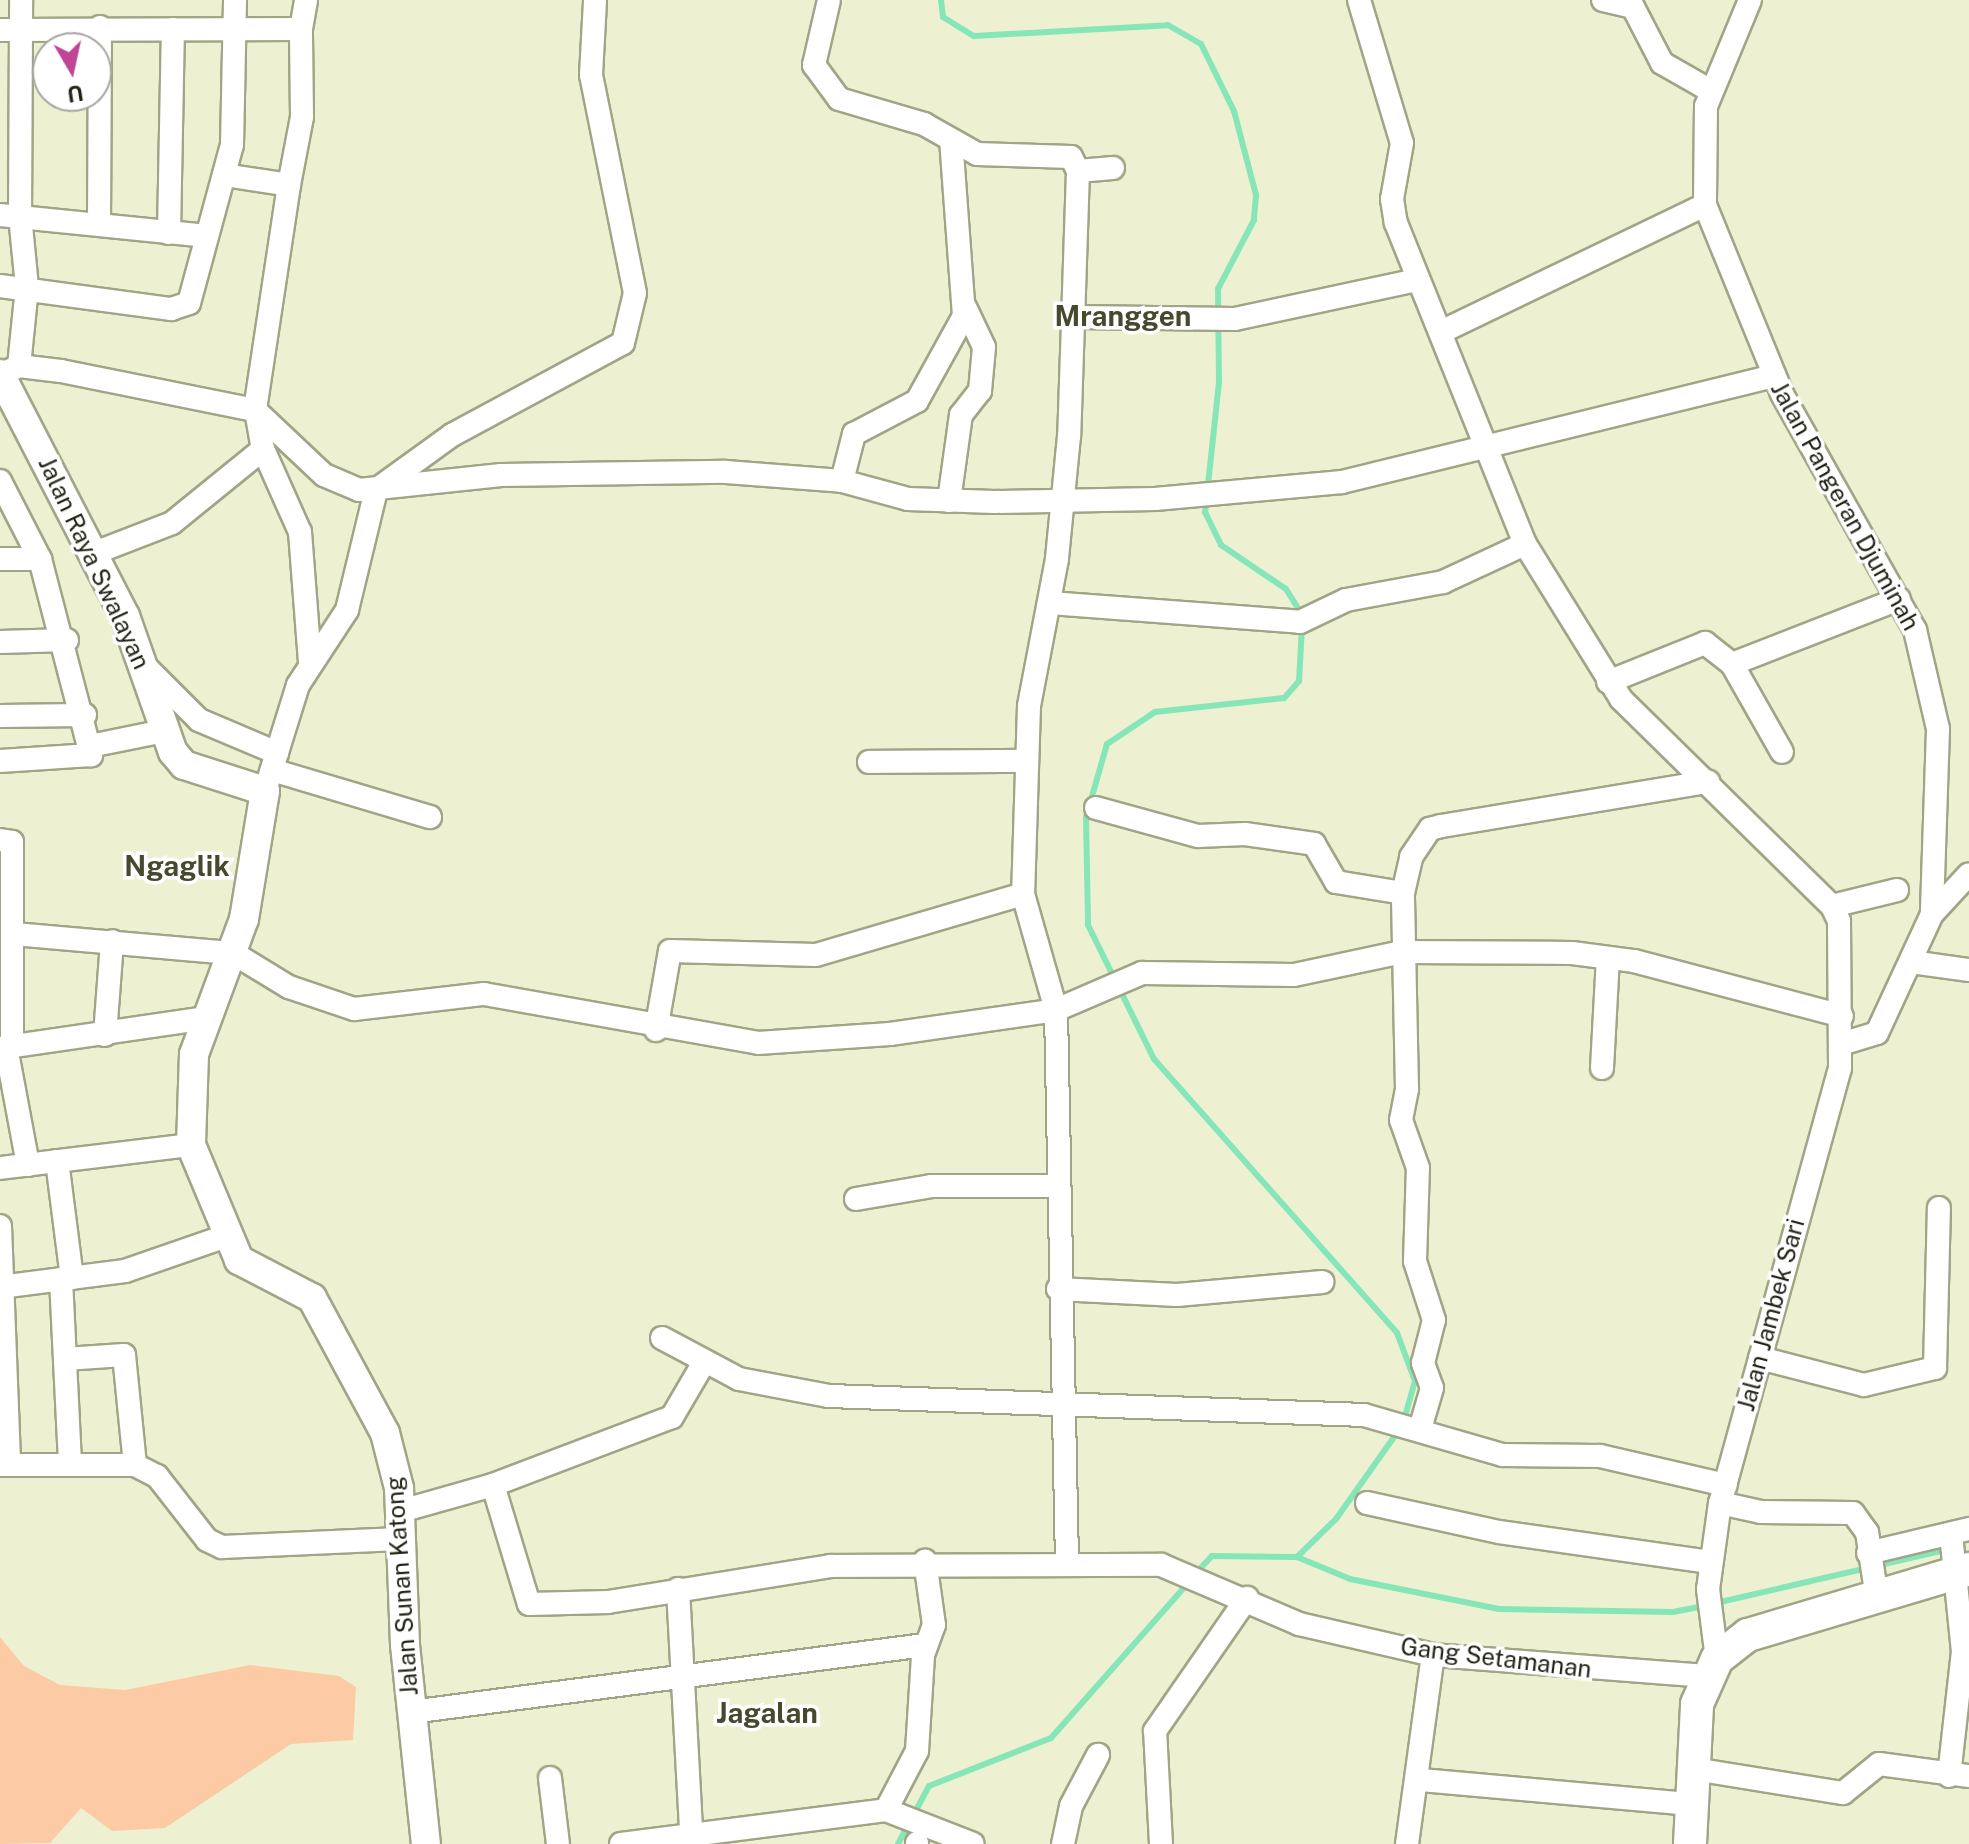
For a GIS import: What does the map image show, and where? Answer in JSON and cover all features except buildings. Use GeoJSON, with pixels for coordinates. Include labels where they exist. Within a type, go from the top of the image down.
{"type":"FeatureCollection","features":[{"type":"Feature","properties":{"kind":"main road"},"geometry":{"type":"LineString","coordinates":[[1690,1844],[1694,1769],[1711,1668],[1748,1635],[1875,1592],[1962,1568]]}},
{"type":"Feature","properties":{"kind":"street"},"geometry":{"type":"LineString","coordinates":[[21,0],[10,30],[10,215],[27,287],[7,372],[256,413],[324,475],[349,488],[376,490],[516,475],[726,472],[842,481],[908,499],[1063,501],[1196,495],[1342,482],[1774,376]]}},
{"type":"Feature","properties":{"kind":"street"},"geometry":{"type":"LineString","coordinates":[[0,286],[27,287],[171,309],[189,303],[224,175],[234,115],[235,0]]}},
{"type":"Feature","properties":{"kind":"street"},"geometry":{"type":"LineString","coordinates":[[306,0],[301,29],[302,117],[289,185],[256,413],[263,449],[300,532],[310,663]]}},
{"type":"Feature","properties":{"kind":"street"},"geometry":{"type":"LineString","coordinates":[[271,772],[310,663],[347,610],[376,490],[452,435],[623,343],[635,293],[591,75],[595,0]]}},
{"type":"Feature","properties":{"kind":"street"},"geometry":{"type":"LineString","coordinates":[[829,0],[815,53],[821,81],[839,99],[924,124],[951,141],[1001,159],[1071,157],[1078,171],[1077,317],[1063,501],[1026,761],[1023,894],[1056,1010],[1055,1186],[1067,1562]]}},
{"type":"Feature","properties":{"kind":"street"},"geometry":{"type":"LineString","coordinates":[[1603,0],[1633,7],[1662,63],[1711,91]]}},
{"type":"Feature","properties":{"kind":"street","name":"Jalan Pangeran Djuminah"},"geometry":{"type":"LineString","coordinates":[[1750,0],[1711,91],[1705,205],[1774,376],[1899,599],[1928,669],[1938,729],[1932,914],[1877,1033],[1844,1043]]}},
{"type":"Feature","properties":{"kind":"street"},"geometry":{"type":"LineString","coordinates":[[1363,1],[1391,89],[1402,143],[1394,210],[1417,280],[1441,332],[1525,544],[1608,682],[1832,906],[1897,890]]}},
{"type":"Feature","properties":{"kind":"street"},"geometry":{"type":"LineString","coordinates":[[10,30],[100,27],[173,29],[235,24],[301,29]]}},
{"type":"Feature","properties":{"kind":"street"},"geometry":{"type":"LineString","coordinates":[[99,224],[100,27]]}},
{"type":"Feature","properties":{"kind":"street"},"geometry":{"type":"LineString","coordinates":[[169,233],[173,29]]}},
{"type":"Feature","properties":{"kind":"street"},"geometry":{"type":"LineString","coordinates":[[949,501],[961,415],[980,391],[984,347],[965,307],[951,141]]}},
{"type":"Feature","properties":{"kind":"street"},"geometry":{"type":"LineString","coordinates":[[1078,171],[1113,168]]}},
{"type":"Feature","properties":{"kind":"street"},"geometry":{"type":"LineString","coordinates":[[224,175],[289,185]]}},
{"type":"Feature","properties":{"kind":"street"},"geometry":{"type":"LineString","coordinates":[[1441,332],[1705,205]]}},
{"type":"Feature","properties":{"kind":"street"},"geometry":{"type":"LineString","coordinates":[[10,215],[205,236]]}},
{"type":"Feature","properties":{"kind":"street"},"geometry":{"type":"LineString","coordinates":[[1077,317],[1205,322],[1235,319],[1417,280]]}},
{"type":"Feature","properties":{"kind":"street"},"geometry":{"type":"LineString","coordinates":[[842,481],[854,434],[917,401],[965,307]]}},
{"type":"Feature","properties":{"kind":"street","name":"Jalan Raya Swalayan"},"geometry":{"type":"LineString","coordinates":[[7,372],[145,666],[164,731],[184,765],[271,772]]}},
{"type":"Feature","properties":{"kind":"street"},"geometry":{"type":"LineString","coordinates":[[92,554],[145,538],[182,517],[263,449]]}},
{"type":"Feature","properties":{"kind":"street"},"geometry":{"type":"LineString","coordinates":[[0,481],[40,559],[67,640],[90,746],[85,760],[0,761]]}},
{"type":"Feature","properties":{"kind":"street"},"geometry":{"type":"LineString","coordinates":[[1050,603],[1300,622],[1325,609],[1443,582],[1525,544]]}},
{"type":"Feature","properties":{"kind":"street"},"geometry":{"type":"LineString","coordinates":[[0,559],[40,559]]}},
{"type":"Feature","properties":{"kind":"street"},"geometry":{"type":"LineString","coordinates":[[1732,664],[1899,599]]}},
{"type":"Feature","properties":{"kind":"street"},"geometry":{"type":"LineString","coordinates":[[0,642],[67,640]]}},
{"type":"Feature","properties":{"kind":"street"},"geometry":{"type":"LineString","coordinates":[[1608,682],[1705,643],[1732,664],[1782,752]]}},
{"type":"Feature","properties":{"kind":"street"},"geometry":{"type":"LineString","coordinates":[[145,666],[199,720],[271,772],[430,817]]}},
{"type":"Feature","properties":{"kind":"street"},"geometry":{"type":"LineString","coordinates":[[0,716],[85,715]]}},
{"type":"Feature","properties":{"kind":"street"},"geometry":{"type":"LineString","coordinates":[[90,746],[164,731]]}},
{"type":"Feature","properties":{"kind":"street"},"geometry":{"type":"LineString","coordinates":[[869,762],[1026,761]]}},
{"type":"Feature","properties":{"kind":"street","name":"Jalan Sunan Katong"},"geometry":{"type":"LineString","coordinates":[[271,772],[233,953],[201,1019],[189,1087],[191,1145],[226,1236],[239,1260],[312,1298],[331,1324],[385,1433],[400,1525],[411,1712],[426,1844]]}},
{"type":"Feature","properties":{"kind":"street"},"geometry":{"type":"LineString","coordinates":[[1409,1425],[1432,1388],[1423,1363],[1434,1320],[1415,1261],[1418,1168],[1402,1135],[1403,893],[1411,857],[1430,829],[1708,782]]}},
{"type":"Feature","properties":{"kind":"street"},"geometry":{"type":"LineString","coordinates":[[1096,808],[1198,836],[1245,834],[1314,844],[1336,882],[1403,893]]}},
{"type":"Feature","properties":{"kind":"street"},"geometry":{"type":"LineString","coordinates":[[0,840],[12,842],[6,1047],[28,1165]]}},
{"type":"Feature","properties":{"kind":"street"},"geometry":{"type":"LineString","coordinates":[[1932,914],[1969,874]]}},
{"type":"Feature","properties":{"kind":"street"},"geometry":{"type":"LineString","coordinates":[[656,1030],[670,951],[816,955],[1023,894]]}},
{"type":"Feature","properties":{"kind":"street","name":"Jalan Jambek Sari"},"geometry":{"type":"LineString","coordinates":[[1711,1668],[1710,1562],[1723,1494],[1844,1043],[1841,942],[1832,906]]}},
{"type":"Feature","properties":{"kind":"street"},"geometry":{"type":"LineString","coordinates":[[9,923],[112,941],[233,953],[289,987],[354,1009],[484,994],[656,1030],[781,1044],[1056,1010],[1127,976],[1178,970],[1294,975],[1402,952],[1608,958],[1717,978],[1842,1016]]}},
{"type":"Feature","properties":{"kind":"street"},"geometry":{"type":"LineString","coordinates":[[105,1035],[112,941]]}},
{"type":"Feature","properties":{"kind":"street"},"geometry":{"type":"LineString","coordinates":[[1602,1068],[1608,958]]}},
{"type":"Feature","properties":{"kind":"street"},"geometry":{"type":"LineString","coordinates":[[1911,962],[1969,970]]}},
{"type":"Feature","properties":{"kind":"street"},"geometry":{"type":"LineString","coordinates":[[6,1047],[201,1019]]}},
{"type":"Feature","properties":{"kind":"street"},"geometry":{"type":"LineString","coordinates":[[0,1168],[191,1145]]}},
{"type":"Feature","properties":{"kind":"street"},"geometry":{"type":"LineString","coordinates":[[57,1161],[67,1278],[65,1359],[70,1462]]}},
{"type":"Feature","properties":{"kind":"street"},"geometry":{"type":"LineString","coordinates":[[856,1199],[931,1186],[1055,1186]]}},
{"type":"Feature","properties":{"kind":"street"},"geometry":{"type":"LineString","coordinates":[[1760,1358],[1864,1385],[1935,1368],[1939,1208]]}},
{"type":"Feature","properties":{"kind":"street"},"geometry":{"type":"LineString","coordinates":[[0,1226],[4,1465],[70,1462],[135,1465],[157,1476],[215,1545],[400,1525],[493,1485],[672,1417],[703,1364]]}},
{"type":"Feature","properties":{"kind":"street"},"geometry":{"type":"LineString","coordinates":[[2,1286],[136,1268],[226,1236]]}},
{"type":"Feature","properties":{"kind":"street"},"geometry":{"type":"LineString","coordinates":[[1058,1289],[1177,1295],[1322,1282]]}},
{"type":"Feature","properties":{"kind":"street"},"geometry":{"type":"LineString","coordinates":[[662,1338],[703,1364],[829,1396],[1409,1425],[1503,1455],[1600,1456],[1723,1494],[1761,1512],[1853,1513],[1865,1524],[1875,1592]]}},
{"type":"Feature","properties":{"kind":"street"},"geometry":{"type":"LineString","coordinates":[[65,1359],[124,1355],[135,1465]]}},
{"type":"Feature","properties":{"kind":"street","name":"Gang Setamanan"},"geometry":{"type":"LineString","coordinates":[[493,1485],[529,1604],[608,1602],[830,1566],[925,1561],[1174,1566],[1299,1624],[1433,1655],[1711,1668]]}},
{"type":"Feature","properties":{"kind":"street"},"geometry":{"type":"LineString","coordinates":[[1367,1503],[1499,1532],[1710,1562]]}},
{"type":"Feature","properties":{"kind":"street"},"geometry":{"type":"LineString","coordinates":[[1694,1769],[1843,1793],[1879,1764],[1959,1776],[1962,1676],[1960,1531],[1868,1557]]}},
{"type":"Feature","properties":{"kind":"street"},"geometry":{"type":"LineString","coordinates":[[890,1812],[917,1751],[925,1645],[934,1625],[925,1561]]}},
{"type":"Feature","properties":{"kind":"street"},"geometry":{"type":"LineString","coordinates":[[678,1589],[686,1676],[692,1840]]}},
{"type":"Feature","properties":{"kind":"street"},"geometry":{"type":"LineString","coordinates":[[1161,1844],[1155,1731],[1247,1598]]}},
{"type":"Feature","properties":{"kind":"street"},"geometry":{"type":"LineString","coordinates":[[411,1712],[925,1645]]}},
{"type":"Feature","properties":{"kind":"street"},"geometry":{"type":"LineString","coordinates":[[1407,1844],[1421,1780],[1433,1655]]}},
{"type":"Feature","properties":{"kind":"street"},"geometry":{"type":"LineString","coordinates":[[1063,1844],[1071,1806],[1098,1755]]}},
{"type":"Feature","properties":{"kind":"street"},"geometry":{"type":"LineString","coordinates":[[550,1778],[558,1844]]}},
{"type":"Feature","properties":{"kind":"street"},"geometry":{"type":"LineString","coordinates":[[1421,1780],[1691,1804]]}},
{"type":"Feature","properties":{"kind":"street"},"geometry":{"type":"LineString","coordinates":[[621,1844],[692,1840],[890,1812],[920,1837],[973,1844]]}},
{"type":"Feature","properties":{"kind":"shaded area"},"geometry":{"type":"Polygon","coordinates":[[[0,1637],[24,1666],[60,1685],[125,1690],[250,1665],[339,1676],[356,1687],[353,1740],[291,1744],[165,1828],[112,1831],[81,1808],[50,1843],[0,1844],[0,1637]]]}},
{"type":"Feature","properties":{"kind":"waterway"},"geometry":{"type":"LineString","coordinates":[[941,0],[943,17],[974,36],[1168,25],[1201,44],[1234,111],[1256,195],[1254,220],[1218,289],[1219,382],[1205,512],[1221,545],[1286,589],[1302,615]]}},
{"type":"Feature","properties":{"kind":"waterway"},"geometry":{"type":"LineString","coordinates":[[1302,626],[1299,681],[1284,698],[1155,712],[1107,744],[1086,817],[1088,925],[1154,1059],[1397,1333],[1415,1381],[1404,1420]]}},
{"type":"Feature","properties":{"kind":"waterway"},"geometry":{"type":"LineString","coordinates":[[1297,1557],[1336,1519],[1399,1430]]}},
{"type":"Feature","properties":{"kind":"waterway"},"geometry":{"type":"LineString","coordinates":[[1716,1603],[1946,1550]]}},
{"type":"Feature","properties":{"kind":"waterway"},"geometry":{"type":"LineString","coordinates":[[1196,1573],[1212,1556],[1297,1557],[1350,1579],[1499,1609],[1673,1612],[1705,1606]]}},
{"type":"Feature","properties":{"kind":"waterway"},"geometry":{"type":"LineString","coordinates":[[898,1844],[929,1786],[1051,1738],[1189,1582]]}},
{"type":"Feature","properties":{"kind":"district","name":"Mranggen"},"geometry":{"type":"Point","coordinates":[1123,316]}},
{"type":"Feature","properties":{"kind":"district","name":"Ngaglik"},"geometry":{"type":"Point","coordinates":[177,866]}},
{"type":"Feature","properties":{"kind":"district","name":"Jagalan"},"geometry":{"type":"Point","coordinates":[767,1713]}}]}
